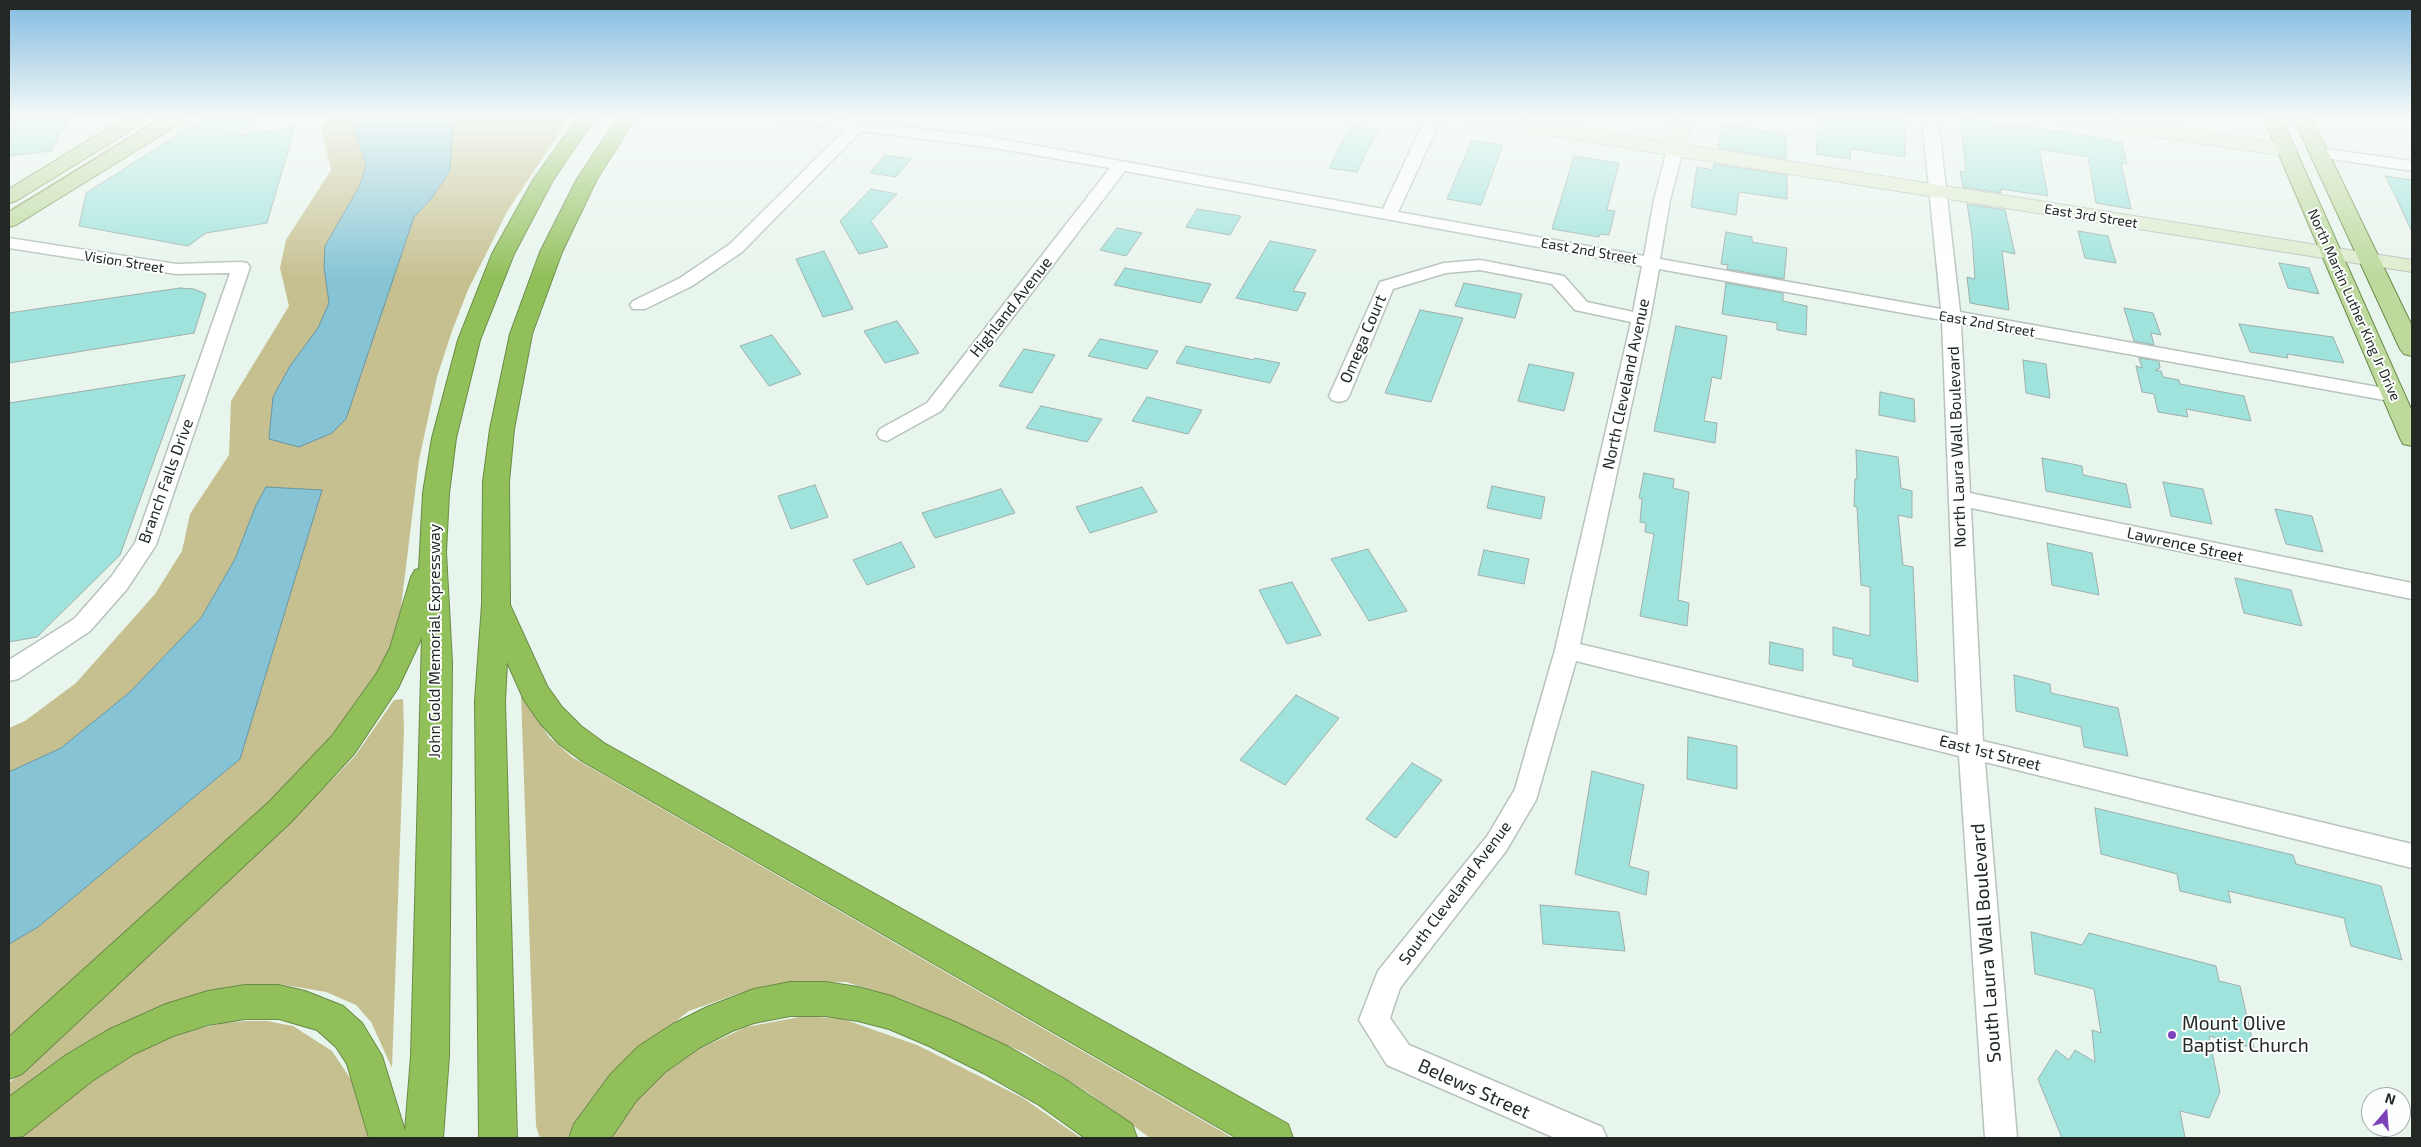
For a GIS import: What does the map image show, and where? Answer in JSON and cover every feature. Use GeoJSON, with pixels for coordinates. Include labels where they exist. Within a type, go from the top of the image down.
{"type":"FeatureCollection","features":[{"type":"Feature","properties":{"kind":"highway","name":"John Gold Memorial Expressway"},"geometry":{"type":"LineString","coordinates":[[424,1138],[430,1056],[437,672],[432,552],[436,493],[444,438],[472,331],[503,254],[550,171]]}},
{"type":"Feature","properties":{"kind":"highway"},"geometry":{"type":"LineString","coordinates":[[498,1138],[490,701],[496,604],[496,482],[502,429],[522,334],[535,291],[568,214],[593,171]]}},
{"type":"Feature","properties":{"kind":"highway"},"geometry":{"type":"LineString","coordinates":[[9,1061],[282,811],[344,745],[388,680],[404,648],[432,552]]}},
{"type":"Feature","properties":{"kind":"highway"},"geometry":{"type":"LineString","coordinates":[[496,604],[535,692],[545,707],[570,735],[593,752],[1274,1138]]}},
{"type":"Feature","properties":{"kind":"highway"},"geometry":{"type":"LineString","coordinates":[[588,1138],[623,1088],[652,1059],[686,1036],[720,1019],[754,1006],[790,999],[817,999],[858,1004],[891,1013],[942,1034],[996,1060],[1052,1092],[1118,1138]]}},
{"type":"Feature","properties":{"kind":"highway"},"geometry":{"type":"LineString","coordinates":[[9,1122],[35,1100],[79,1068],[121,1042],[166,1021],[208,1008],[244,1002],[278,1002],[305,1008],[330,1018],[349,1035],[363,1056],[388,1138]]}},
{"type":"Feature","properties":{"kind":"main road"},"geometry":{"type":"LineString","coordinates":[[9,197],[52,171]]}},
{"type":"Feature","properties":{"kind":"main road"},"geometry":{"type":"LineString","coordinates":[[9,221],[91,171]]}},
{"type":"Feature","properties":{"kind":"main road","name":"East 3rd Street"},"geometry":{"type":"LineString","coordinates":[[1804,171],[2412,266]]}},
{"type":"Feature","properties":{"kind":"main road","name":"North Martin Luther King Jr Drive"},"geometry":{"type":"LineString","coordinates":[[2296,171],[2412,438]]}},
{"type":"Feature","properties":{"kind":"main road","name":"North Martin Luther King Jr Drive"},"geometry":{"type":"LineString","coordinates":[[2327,171],[2412,349]]}},
{"type":"Feature","properties":{"kind":"street"},"geometry":{"type":"LineString","coordinates":[[639,305],[686,282],[736,248],[813,171]]}},
{"type":"Feature","properties":{"kind":"street","name":"Highland Avenue"},"geometry":{"type":"LineString","coordinates":[[887,434],[934,407],[1116,171]]}},
{"type":"Feature","properties":{"kind":"street","name":"East 2nd Street"},"geometry":{"type":"LineString","coordinates":[[1155,171],[1388,215],[2395,396]]}},
{"type":"Feature","properties":{"kind":"street"},"geometry":{"type":"LineString","coordinates":[[1388,215],[1409,171]]}},
{"type":"Feature","properties":{"kind":"street","name":"North Cleveland Avenue"},"geometry":{"type":"LineString","coordinates":[[1568,650],[1641,319],[1650,262],[1670,171]]}},
{"type":"Feature","properties":{"kind":"street","name":"North Laura Wall Boulevard"},"geometry":{"type":"LineString","coordinates":[[1936,171],[1951,317],[1971,748]]}},
{"type":"Feature","properties":{"kind":"street","name":"Vision Street"},"geometry":{"type":"LineString","coordinates":[[9,243],[176,269],[241,267]]}},
{"type":"Feature","properties":{"kind":"street","name":"Omega Court"},"geometry":{"type":"LineString","coordinates":[[1339,396],[1386,286],[1444,268],[1480,265],[1558,280],[1581,306],[1641,319]]}},
{"type":"Feature","properties":{"kind":"street","name":"Branch Falls Drive"},"geometry":{"type":"LineString","coordinates":[[9,672],[82,624],[119,583],[145,545],[241,267]]}},
{"type":"Feature","properties":{"kind":"street","name":"Lawrence Street"},"geometry":{"type":"LineString","coordinates":[[1958,498],[2412,591]]}},
{"type":"Feature","properties":{"kind":"street","name":"East 1st Street"},"geometry":{"type":"LineString","coordinates":[[1568,650],[2412,856]]}},
{"type":"Feature","properties":{"kind":"street","name":"South Cleveland Avenue"},"geometry":{"type":"LineString","coordinates":[[1374,1020],[1388,981],[1497,843],[1527,792],[1568,650]]}},
{"type":"Feature","properties":{"kind":"street","name":"South Laura Wall Boulevard"},"geometry":{"type":"LineString","coordinates":[[1971,748],[2001,1138]]}},
{"type":"Feature","properties":{"kind":"street","name":"Belews Street"},"geometry":{"type":"LineString","coordinates":[[1374,1020],[1398,1055],[1591,1138]]}},
{"type":"Feature","properties":{"kind":"shaded area"},"geometry":{"type":"Polygon","coordinates":[[[73,171],[79,171],[9,214],[9,210],[73,171]]]}},
{"type":"Feature","properties":{"kind":"shaded area"},"geometry":{"type":"Polygon","coordinates":[[[331,171],[364,171],[360,185],[324,267],[329,303],[318,328],[290,366],[273,397],[269,439],[346,419],[414,217],[431,199],[450,171],[534,171],[508,210],[468,290],[437,377],[419,460],[398,632],[391,651],[373,682],[324,747],[264,810],[9,1040],[9,944],[38,927],[240,759],[256,505],[235,559],[201,618],[130,692],[61,748],[9,772],[9,728],[25,721],[76,683],[155,594],[182,551],[190,514],[229,455],[231,401],[289,306],[280,268],[286,240],[331,171]]]}},
{"type":"Feature","properties":{"kind":"shaded area"},"geometry":{"type":"Polygon","coordinates":[[[521,694],[549,737],[572,757],[1233,1138],[1150,1138],[1089,1093],[1025,1053],[902,999],[846,982],[792,984],[740,993],[689,1011],[637,1051],[588,1104],[567,1138],[540,1138],[536,1126],[521,694]]]}},
{"type":"Feature","properties":{"kind":"shaded area"},"geometry":{"type":"Polygon","coordinates":[[[403,699],[404,730],[392,1068],[371,1022],[356,1005],[326,992],[279,984],[243,986],[196,994],[132,1020],[37,1079],[9,1105],[9,1083],[101,1000],[333,779],[355,756],[394,700],[403,699]]]}},
{"type":"Feature","properties":{"kind":"shaded area"},"geometry":{"type":"Polygon","coordinates":[[[805,1016],[843,1019],[917,1045],[1023,1098],[1081,1138],[609,1138],[640,1096],[663,1074],[691,1053],[746,1027],[805,1016]]]}},
{"type":"Feature","properties":{"kind":"shaded area"},"geometry":{"type":"Polygon","coordinates":[[[267,1021],[293,1026],[332,1051],[354,1084],[370,1138],[16,1138],[36,1120],[123,1059],[158,1042],[186,1032],[223,1023],[267,1021]]]}},
{"type":"Feature","properties":{"kind":"water"},"geometry":{"type":"Polygon","coordinates":[[[364,171],[450,171],[431,199],[414,217],[346,419],[332,433],[299,447],[269,439],[273,397],[290,366],[318,328],[329,303],[324,267],[325,246],[360,185],[364,171]]]}},
{"type":"Feature","properties":{"kind":"water"},"geometry":{"type":"Polygon","coordinates":[[[266,487],[322,490],[240,759],[38,927],[9,944],[9,772],[61,748],[130,692],[201,618],[235,559],[256,505],[266,487]]]}},
{"type":"Feature","properties":{"kind":"building"},"geometry":{"type":"Polygon","coordinates":[[[121,171],[282,171],[267,223],[206,233],[188,246],[79,226],[86,193],[121,171]]]}},
{"type":"Feature","properties":{"kind":"building"},"geometry":{"type":"Polygon","coordinates":[[[872,171],[901,171],[896,177],[870,173],[872,171]]]}},
{"type":"Feature","properties":{"kind":"building"},"geometry":{"type":"Polygon","coordinates":[[[1459,171],[1494,171],[1481,205],[1447,199],[1459,171]]]}},
{"type":"Feature","properties":{"kind":"building"},"geometry":{"type":"Polygon","coordinates":[[[1570,171],[1617,171],[1607,210],[1615,211],[1609,235],[1600,234],[1599,237],[1552,229],[1570,171]]]}},
{"type":"Feature","properties":{"kind":"building"},"geometry":{"type":"Polygon","coordinates":[[[1696,171],[1757,171],[1787,175],[1787,199],[1739,192],[1736,215],[1691,207],[1696,171]]]}},
{"type":"Feature","properties":{"kind":"building"},"geometry":{"type":"Polygon","coordinates":[[[1960,171],[2043,171],[2048,196],[2000,189],[2001,193],[1963,187],[1960,171]]]}},
{"type":"Feature","properties":{"kind":"building"},"geometry":{"type":"Polygon","coordinates":[[[2090,171],[2123,171],[2131,209],[2096,203],[2090,171]]]}},
{"type":"Feature","properties":{"kind":"building"},"geometry":{"type":"Polygon","coordinates":[[[2385,176],[2412,180],[2412,232],[2396,197],[2385,176]]]}},
{"type":"Feature","properties":{"kind":"building"},"geometry":{"type":"Polygon","coordinates":[[[871,189],[897,194],[871,221],[888,247],[859,254],[840,221],[871,189]]]}},
{"type":"Feature","properties":{"kind":"building"},"geometry":{"type":"Polygon","coordinates":[[[1967,204],[2005,210],[2015,254],[2002,251],[2009,310],[1970,303],[1967,277],[1975,279],[1972,235],[1967,204]]]}},
{"type":"Feature","properties":{"kind":"building"},"geometry":{"type":"Polygon","coordinates":[[[1197,209],[1241,216],[1230,235],[1186,227],[1197,209]]]}},
{"type":"Feature","properties":{"kind":"building"},"geometry":{"type":"Polygon","coordinates":[[[1117,228],[1142,233],[1126,256],[1100,250],[1117,228]]]}},
{"type":"Feature","properties":{"kind":"building"},"geometry":{"type":"Polygon","coordinates":[[[2078,231],[2108,236],[2116,263],[2085,258],[2078,231]]]}},
{"type":"Feature","properties":{"kind":"building"},"geometry":{"type":"Polygon","coordinates":[[[1726,232],[1752,237],[1752,242],[1787,248],[1784,279],[1727,269],[1728,265],[1721,264],[1726,232]]]}},
{"type":"Feature","properties":{"kind":"building"},"geometry":{"type":"Polygon","coordinates":[[[1270,241],[1316,250],[1293,291],[1306,293],[1297,311],[1236,298],[1270,241]]]}},
{"type":"Feature","properties":{"kind":"building"},"geometry":{"type":"Polygon","coordinates":[[[824,251],[853,309],[823,317],[796,259],[824,251]]]}},
{"type":"Feature","properties":{"kind":"building"},"geometry":{"type":"Polygon","coordinates":[[[2279,263],[2309,268],[2319,294],[2288,288],[2279,263]]]}},
{"type":"Feature","properties":{"kind":"building"},"geometry":{"type":"Polygon","coordinates":[[[1125,268],[1211,284],[1201,303],[1114,285],[1125,268]]]}},
{"type":"Feature","properties":{"kind":"building"},"geometry":{"type":"Polygon","coordinates":[[[1464,283],[1522,294],[1515,318],[1455,306],[1464,283]]]}},
{"type":"Feature","properties":{"kind":"building"},"geometry":{"type":"Polygon","coordinates":[[[1726,283],[1783,293],[1783,301],[1807,306],[1806,335],[1777,330],[1777,323],[1722,314],[1726,283]]]}},
{"type":"Feature","properties":{"kind":"building"},"geometry":{"type":"Polygon","coordinates":[[[180,288],[194,289],[206,294],[194,333],[9,363],[9,313],[180,288]]]}},
{"type":"Feature","properties":{"kind":"building"},"geometry":{"type":"Polygon","coordinates":[[[2124,308],[2153,313],[2161,335],[2151,333],[2154,345],[2134,341],[2124,308]]]}},
{"type":"Feature","properties":{"kind":"building"},"geometry":{"type":"Polygon","coordinates":[[[1420,310],[1463,318],[1431,402],[1385,393],[1420,310]]]}},
{"type":"Feature","properties":{"kind":"building"},"geometry":{"type":"Polygon","coordinates":[[[897,321],[919,353],[885,363],[864,331],[897,321]]]}},
{"type":"Feature","properties":{"kind":"building"},"geometry":{"type":"Polygon","coordinates":[[[2239,324],[2333,337],[2344,363],[2287,354],[2288,358],[2250,352],[2239,324]]]}},
{"type":"Feature","properties":{"kind":"building"},"geometry":{"type":"Polygon","coordinates":[[[1676,326],[1727,336],[1721,379],[1712,377],[1704,421],[1717,423],[1715,443],[1654,431],[1676,326]]]}},
{"type":"Feature","properties":{"kind":"building"},"geometry":{"type":"Polygon","coordinates":[[[772,335],[801,374],[769,386],[740,346],[772,335]]]}},
{"type":"Feature","properties":{"kind":"building"},"geometry":{"type":"Polygon","coordinates":[[[1100,339],[1158,351],[1147,369],[1088,356],[1100,339]]]}},
{"type":"Feature","properties":{"kind":"building"},"geometry":{"type":"Polygon","coordinates":[[[1186,346],[1254,360],[1255,358],[1280,363],[1270,383],[1176,363],[1186,346]]]}},
{"type":"Feature","properties":{"kind":"building"},"geometry":{"type":"Polygon","coordinates":[[[1024,349],[1055,355],[1032,393],[999,386],[1024,349]]]}},
{"type":"Feature","properties":{"kind":"building"},"geometry":{"type":"Polygon","coordinates":[[[2139,358],[2159,361],[2160,368],[2155,370],[2161,371],[2163,377],[2179,380],[2180,384],[2244,396],[2251,421],[2186,409],[2188,417],[2158,412],[2154,394],[2142,392],[2136,366],[2142,368],[2139,358]]]}},
{"type":"Feature","properties":{"kind":"building"},"geometry":{"type":"Polygon","coordinates":[[[2023,360],[2046,364],[2050,398],[2026,393],[2023,360]]]}},
{"type":"Feature","properties":{"kind":"building"},"geometry":{"type":"Polygon","coordinates":[[[1529,364],[1574,373],[1564,411],[1518,401],[1529,364]]]}},
{"type":"Feature","properties":{"kind":"building"},"geometry":{"type":"Polygon","coordinates":[[[185,375],[120,555],[37,637],[9,642],[9,403],[185,375]]]}},
{"type":"Feature","properties":{"kind":"building"},"geometry":{"type":"Polygon","coordinates":[[[1880,392],[1914,399],[1915,422],[1879,415],[1880,392]]]}},
{"type":"Feature","properties":{"kind":"building"},"geometry":{"type":"Polygon","coordinates":[[[1147,397],[1202,410],[1188,434],[1132,421],[1147,397]]]}},
{"type":"Feature","properties":{"kind":"building"},"geometry":{"type":"Polygon","coordinates":[[[1041,406],[1102,419],[1087,442],[1026,428],[1041,406]]]}},
{"type":"Feature","properties":{"kind":"building"},"geometry":{"type":"Polygon","coordinates":[[[1856,450],[1898,457],[1901,488],[1912,491],[1912,518],[1898,515],[1903,565],[1913,567],[1918,682],[1853,666],[1853,659],[1833,655],[1833,627],[1870,636],[1870,587],[1861,585],[1857,507],[1854,506],[1855,479],[1857,479],[1856,450]]]}},
{"type":"Feature","properties":{"kind":"building"},"geometry":{"type":"Polygon","coordinates":[[[2042,458],[2082,466],[2083,475],[2126,484],[2131,508],[2046,491],[2042,458]]]}},
{"type":"Feature","properties":{"kind":"building"},"geometry":{"type":"Polygon","coordinates":[[[1644,473],[1674,479],[1673,488],[1689,492],[1678,600],[1689,603],[1687,626],[1640,616],[1654,534],[1645,532],[1646,523],[1640,522],[1642,499],[1639,498],[1644,473]]]}},
{"type":"Feature","properties":{"kind":"building"},"geometry":{"type":"Polygon","coordinates":[[[2163,482],[2203,489],[2212,524],[2171,516],[2163,482]]]}},
{"type":"Feature","properties":{"kind":"building"},"geometry":{"type":"Polygon","coordinates":[[[815,485],[828,517],[791,529],[778,496],[815,485]]]}},
{"type":"Feature","properties":{"kind":"building"},"geometry":{"type":"Polygon","coordinates":[[[1492,486],[1545,497],[1541,519],[1487,508],[1492,486]]]}},
{"type":"Feature","properties":{"kind":"building"},"geometry":{"type":"Polygon","coordinates":[[[1142,487],[1157,512],[1090,533],[1076,507],[1142,487]]]}},
{"type":"Feature","properties":{"kind":"building"},"geometry":{"type":"Polygon","coordinates":[[[1001,489],[1015,513],[935,538],[922,513],[1001,489]]]}},
{"type":"Feature","properties":{"kind":"building"},"geometry":{"type":"Polygon","coordinates":[[[2275,509],[2312,516],[2323,552],[2286,544],[2275,509]]]}},
{"type":"Feature","properties":{"kind":"building"},"geometry":{"type":"Polygon","coordinates":[[[901,542],[915,567],[867,585],[853,560],[901,542]]]}},
{"type":"Feature","properties":{"kind":"building"},"geometry":{"type":"Polygon","coordinates":[[[2047,543],[2092,553],[2099,595],[2052,585],[2047,543]]]}},
{"type":"Feature","properties":{"kind":"building"},"geometry":{"type":"Polygon","coordinates":[[[1368,549],[1407,611],[1369,621],[1331,559],[1368,549]]]}},
{"type":"Feature","properties":{"kind":"building"},"geometry":{"type":"Polygon","coordinates":[[[1484,550],[1529,559],[1524,584],[1478,575],[1484,550]]]}},
{"type":"Feature","properties":{"kind":"building"},"geometry":{"type":"Polygon","coordinates":[[[2235,578],[2291,590],[2302,626],[2244,613],[2235,578]]]}},
{"type":"Feature","properties":{"kind":"building"},"geometry":{"type":"Polygon","coordinates":[[[1292,582],[1321,635],[1287,644],[1259,590],[1292,582]]]}},
{"type":"Feature","properties":{"kind":"building"},"geometry":{"type":"Polygon","coordinates":[[[1770,642],[1803,649],[1803,671],[1769,664],[1770,642]]]}},
{"type":"Feature","properties":{"kind":"building"},"geometry":{"type":"Polygon","coordinates":[[[2014,675],[2050,684],[2051,693],[2118,708],[2128,756],[2084,747],[2081,727],[2016,711],[2014,675]]]}},
{"type":"Feature","properties":{"kind":"building"},"geometry":{"type":"Polygon","coordinates":[[[1296,695],[1339,718],[1285,785],[1240,760],[1296,695]]]}},
{"type":"Feature","properties":{"kind":"building"},"geometry":{"type":"Polygon","coordinates":[[[1688,737],[1737,746],[1737,789],[1687,779],[1688,737]]]}},
{"type":"Feature","properties":{"kind":"building"},"geometry":{"type":"Polygon","coordinates":[[[1412,763],[1442,780],[1396,838],[1366,819],[1412,763]]]}},
{"type":"Feature","properties":{"kind":"building"},"geometry":{"type":"Polygon","coordinates":[[[1592,771],[1644,785],[1629,866],[1649,872],[1646,895],[1575,874],[1592,771]]]}},
{"type":"Feature","properties":{"kind":"building"},"geometry":{"type":"Polygon","coordinates":[[[2095,808],[2293,855],[2296,864],[2381,886],[2402,960],[2351,946],[2344,918],[2228,891],[2231,903],[2180,891],[2177,874],[2101,854],[2095,808]]]}},
{"type":"Feature","properties":{"kind":"building"},"geometry":{"type":"Polygon","coordinates":[[[1540,905],[1619,912],[1625,951],[1543,944],[1540,905]]]}},
{"type":"Feature","properties":{"kind":"building","name":"Mount Olive Baptist Church"},"geometry":{"type":"Polygon","coordinates":[[[2031,932],[2082,945],[2089,933],[2216,966],[2219,981],[2240,986],[2254,1048],[2209,1036],[2220,1092],[2209,1118],[2180,1111],[2185,1138],[2062,1138],[2038,1079],[2056,1050],[2069,1060],[2075,1050],[2095,1062],[2092,1030],[2101,1033],[2094,989],[2035,974],[2031,932]]]}},
{"type":"Feature","properties":{"kind":"place","name":"Mount Olive Baptist Church"},"geometry":{"type":"Point","coordinates":[2172,1035]}}]}
